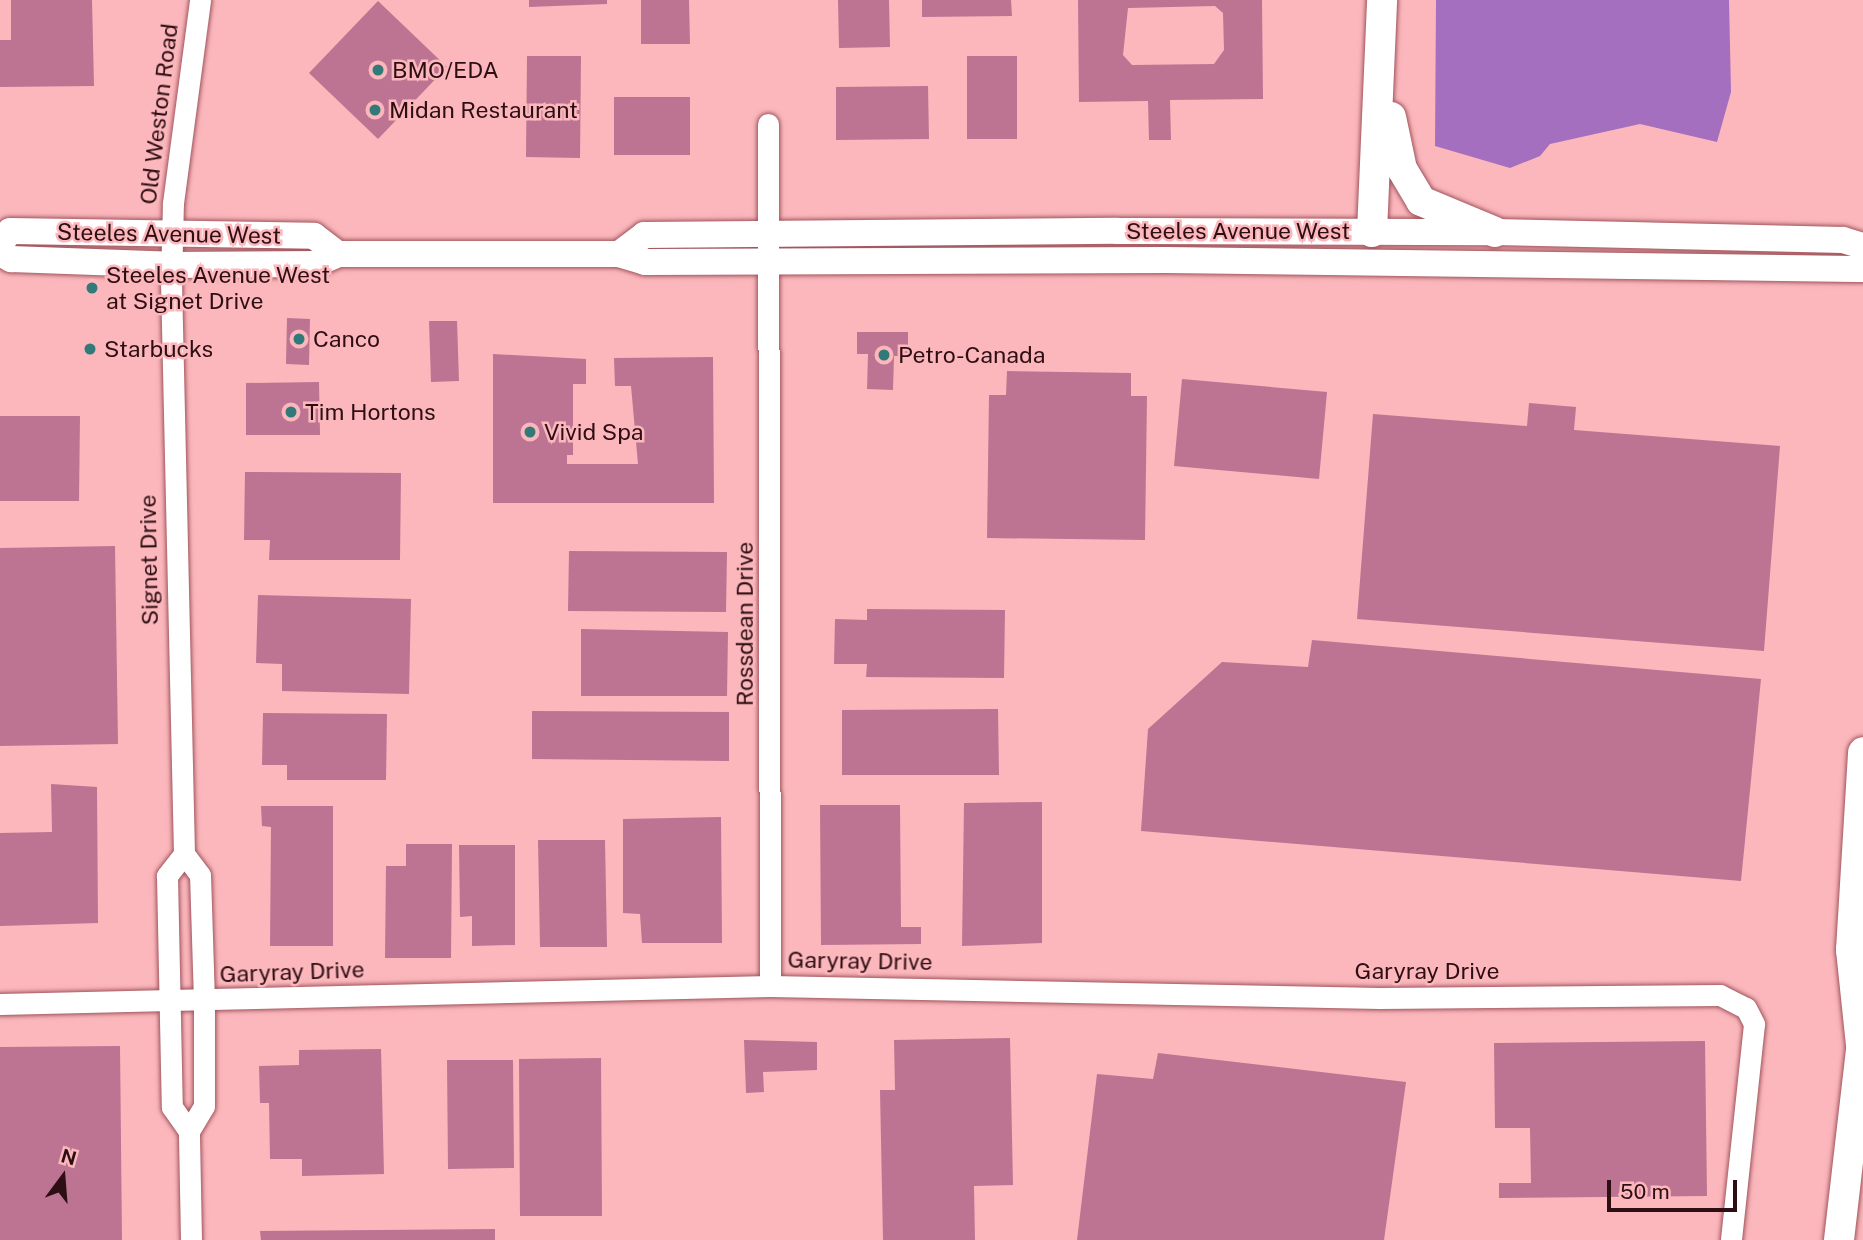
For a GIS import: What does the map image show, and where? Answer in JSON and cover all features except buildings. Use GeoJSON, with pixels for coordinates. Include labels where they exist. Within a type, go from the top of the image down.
{"type":"FeatureCollection","features":[{"type":"Feature","properties":{"kind":"highway"},"geometry":{"type":"LineString","coordinates":[[1372,232],[1383,73],[1382,0]]}},
{"type":"Feature","properties":{"kind":"highway"},"geometry":{"type":"LineString","coordinates":[[1383,73],[1396,150],[1415,193],[1440,214],[1495,232]]}},
{"type":"Feature","properties":{"kind":"highway"},"geometry":{"type":"LineString","coordinates":[[1839,1240],[1862,1038],[1851,950],[1863,752]]}},
{"type":"Feature","properties":{"kind":"main road","name":"Steeles Avenue West"},"geometry":{"type":"LineString","coordinates":[[0,244],[10,231],[314,236],[338,254]]}},
{"type":"Feature","properties":{"kind":"main road","name":"Steeles Avenue West"},"geometry":{"type":"LineString","coordinates":[[0,253],[10,259],[171,265],[315,264],[338,254],[619,254],[645,262],[769,249],[1372,232],[1843,240],[1863,246]]}},
{"type":"Feature","properties":{"kind":"main road"},"geometry":{"type":"LineString","coordinates":[[1368,261],[1372,232]]}},
{"type":"Feature","properties":{"kind":"main road","name":"Steeles Avenue West"},"geometry":{"type":"LineString","coordinates":[[769,249],[1863,269]]}},
{"type":"Feature","properties":{"kind":"street","name":"Old Weston Road"},"geometry":{"type":"LineString","coordinates":[[171,265],[171,235],[200,0]]}},
{"type":"Feature","properties":{"kind":"street","name":"Rossdean Drive"},"geometry":{"type":"LineString","coordinates":[[768,124],[770,986]]}},
{"type":"Feature","properties":{"kind":"street","name":"Signet Drive"},"geometry":{"type":"LineString","coordinates":[[171,265],[184,854],[200,875],[204,1001],[205,1106],[189,1131],[191,1240]]}},
{"type":"Feature","properties":{"kind":"street","name":"Signet Drive"},"geometry":{"type":"LineString","coordinates":[[184,854],[167,876],[172,1001],[172,1107],[189,1131]]}},
{"type":"Feature","properties":{"kind":"street","name":"Garyray Drive"},"geometry":{"type":"LineString","coordinates":[[0,1004],[770,986],[1380,998],[1720,995],[1746,1008],[1754,1024],[1731,1240]]}},
{"type":"Feature","properties":{"kind":"shaded area"},"geometry":{"type":"Polygon","coordinates":[[[1436,0],[1729,0],[1731,92],[1717,142],[1640,124],[1550,144],[1540,156],[1510,168],[1435,146],[1436,0]]]}},
{"type":"Feature","properties":{"kind":"place","name":"BMO/EDA"},"geometry":{"type":"Point","coordinates":[378,70]}},
{"type":"Feature","properties":{"kind":"place","name":"Midan Restaurant"},"geometry":{"type":"Point","coordinates":[375,110]}},
{"type":"Feature","properties":{"kind":"place","name":"Steeles Avenue West at Signet Drive"},"geometry":{"type":"Point","coordinates":[92,288]}},
{"type":"Feature","properties":{"kind":"place","name":"Canco"},"geometry":{"type":"Point","coordinates":[299,339]}},
{"type":"Feature","properties":{"kind":"place","name":"Starbucks"},"geometry":{"type":"Point","coordinates":[90,349]}},
{"type":"Feature","properties":{"kind":"place","name":"Petro-Canada"},"geometry":{"type":"Point","coordinates":[884,355]}},
{"type":"Feature","properties":{"kind":"place","name":"Tim Hortons"},"geometry":{"type":"Point","coordinates":[291,412]}},
{"type":"Feature","properties":{"kind":"place","name":"Vivid Spa"},"geometry":{"type":"Point","coordinates":[530,432]}}]}
